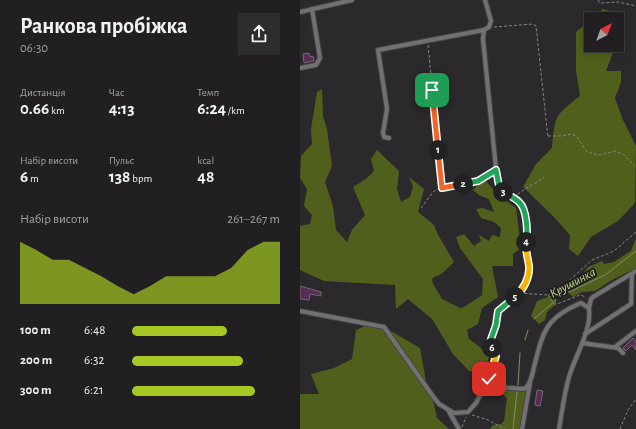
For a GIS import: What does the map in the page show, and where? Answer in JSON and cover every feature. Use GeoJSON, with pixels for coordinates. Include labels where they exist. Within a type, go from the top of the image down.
{"type":"FeatureCollection","features":[{"type":"Feature","properties":{"kind":"street"},"geometry":{"type":"LineString","coordinates":[[300,12],[352,0]]}},
{"type":"Feature","properties":{"kind":"street"},"geometry":{"type":"LineString","coordinates":[[389,138],[384,137],[383,133],[387,109],[378,50],[428,42],[484,30],[489,27],[491,21],[485,0]]}},
{"type":"Feature","properties":{"kind":"street"},"geometry":{"type":"LineString","coordinates":[[300,68],[316,65],[320,58],[312,9]]}},
{"type":"Feature","properties":{"kind":"street"},"geometry":{"type":"LineString","coordinates":[[484,30],[483,39],[497,179]]}},
{"type":"Feature","properties":{"kind":"street"},"geometry":{"type":"LineString","coordinates":[[522,429],[530,383],[540,341],[552,320],[571,308],[591,299],[634,272]]}},
{"type":"Feature","properties":{"kind":"street"},"geometry":{"type":"LineString","coordinates":[[585,334],[630,304],[634,272]]}},
{"type":"Feature","properties":{"kind":"street"},"geometry":{"type":"LineString","coordinates":[[559,429],[569,377],[582,343],[590,316],[589,308],[591,299]]}},
{"type":"Feature","properties":{"kind":"street"},"geometry":{"type":"LineString","coordinates":[[581,303],[589,308]]}},
{"type":"Feature","properties":{"kind":"street"},"geometry":{"type":"LineString","coordinates":[[300,311],[384,327],[439,404],[454,413],[468,412],[476,403],[482,392],[488,388],[497,387],[525,389],[530,383]]}},
{"type":"Feature","properties":{"kind":"street"},"geometry":{"type":"LineString","coordinates":[[616,347],[636,331]]}},
{"type":"Feature","properties":{"kind":"street"},"geometry":{"type":"LineString","coordinates":[[582,343],[616,347],[623,353]]}},
{"type":"Feature","properties":{"kind":"street"},"geometry":{"type":"LineString","coordinates":[[447,408],[460,429]]}},
{"type":"Feature","properties":{"kind":"path"},"geometry":{"type":"LineString","coordinates":[[598,0],[600,3],[618,2],[636,6]]}},
{"type":"Feature","properties":{"kind":"path"},"geometry":{"type":"LineString","coordinates":[[489,27],[533,24],[536,26],[548,137],[572,134],[577,137],[587,152],[599,156],[615,151],[624,155],[636,167]]}},
{"type":"Feature","properties":{"kind":"path"},"geometry":{"type":"LineString","coordinates":[[428,42],[442,188]]}},
{"type":"Feature","properties":{"kind":"path"},"geometry":{"type":"LineString","coordinates":[[421,208],[433,192],[442,188],[478,181],[496,170]]}},
{"type":"Feature","properties":{"kind":"path"},"geometry":{"type":"LineString","coordinates":[[513,198],[520,192],[530,188],[544,177]]}},
{"type":"Feature","properties":{"kind":"path"},"geometry":{"type":"LineString","coordinates":[[497,179],[503,192],[520,203],[525,216],[528,234],[526,246],[529,266],[528,275],[519,293],[498,311],[496,325],[490,342],[496,356],[489,379],[497,387]]}},
{"type":"Feature","properties":{"kind":"path"},"geometry":{"type":"LineString","coordinates":[[519,293],[548,295],[562,287],[592,260],[614,251],[636,232]]}},
{"type":"Feature","properties":{"kind":"path"},"geometry":{"type":"LineString","coordinates":[[548,295],[554,304],[580,295],[591,299]]}},
{"type":"Feature","properties":{"kind":"path"},"geometry":{"type":"LineString","coordinates":[[491,372],[497,378],[515,388]]}},
{"type":"Feature","properties":{"kind":"path"},"geometry":{"type":"LineString","coordinates":[[620,429],[628,410],[636,399]]}},
{"type":"Feature","properties":{"kind":"path"},"geometry":{"type":"LineString","coordinates":[[460,429],[468,412],[505,429]]}},
{"type":"Feature","properties":{"kind":"green space"},"geometry":{"type":"Polygon","coordinates":[[[602,9],[615,12],[600,12],[602,9]]]}},
{"type":"Feature","properties":{"kind":"green space"},"geometry":{"type":"Polygon","coordinates":[[[584,25],[584,52],[613,52],[606,71],[621,71],[621,82],[615,98],[623,120],[636,146],[635,203],[618,221],[591,237],[578,256],[569,249],[570,235],[523,187],[536,164],[552,148],[557,118],[565,108],[580,96],[576,71],[576,32],[584,25]]]}},
{"type":"Feature","properties":{"kind":"green space"},"geometry":{"type":"Polygon","coordinates":[[[322,89],[323,116],[327,129],[332,166],[325,182],[333,206],[336,230],[347,242],[352,230],[365,215],[353,187],[366,179],[374,171],[371,159],[377,150],[399,171],[397,189],[401,202],[410,197],[413,186],[409,177],[424,189],[418,212],[434,225],[454,262],[443,273],[432,279],[433,284],[442,299],[460,308],[482,295],[483,279],[460,248],[456,237],[464,234],[474,246],[481,241],[479,235],[489,241],[492,235],[500,237],[501,228],[494,222],[481,218],[476,209],[482,208],[494,212],[489,199],[479,195],[473,190],[478,185],[486,181],[499,196],[516,208],[521,248],[513,254],[513,266],[492,266],[498,297],[482,308],[478,324],[467,330],[469,339],[481,348],[489,357],[484,372],[469,371],[453,354],[432,319],[408,299],[396,309],[395,285],[324,281],[300,270],[300,226],[310,224],[312,215],[304,206],[307,189],[300,178],[301,156],[312,144],[311,129],[317,92],[322,89]]]}},
{"type":"Feature","properties":{"kind":"green space"},"geometry":{"type":"Polygon","coordinates":[[[636,238],[636,268],[612,280],[595,291],[582,292],[573,297],[567,291],[556,297],[556,304],[547,312],[545,320],[539,324],[531,316],[537,301],[556,294],[581,276],[588,267],[602,261],[604,264],[614,262],[631,251],[636,238]]]}},
{"type":"Feature","properties":{"kind":"green space"},"geometry":{"type":"Polygon","coordinates":[[[371,323],[384,327],[420,348],[426,382],[432,395],[437,418],[449,429],[300,429],[300,394],[319,394],[311,374],[334,368],[352,359],[356,330],[371,323]]]}},
{"type":"Feature","properties":{"kind":"green space"},"geometry":{"type":"Polygon","coordinates":[[[502,390],[527,391],[529,394],[524,401],[523,406],[525,412],[520,429],[490,429],[493,425],[501,424],[504,421],[507,398],[501,393],[502,390]]]}},
{"type":"Feature","properties":{"kind":"building"},"geometry":{"type":"Polygon","coordinates":[[[309,53],[310,57],[313,56],[314,61],[304,63],[303,54],[309,53]]]}},
{"type":"Feature","properties":{"kind":"building"},"geometry":{"type":"Polygon","coordinates":[[[300,286],[321,292],[321,296],[310,294],[309,300],[300,299],[300,286]]]}},
{"type":"Feature","properties":{"kind":"building"},"geometry":{"type":"Polygon","coordinates":[[[633,338],[636,341],[636,350],[632,345],[626,351],[623,348],[633,338]]]}},
{"type":"Feature","properties":{"kind":"building"},"geometry":{"type":"Polygon","coordinates":[[[537,390],[543,391],[540,406],[535,405],[537,390]]]}},
{"type":"Feature","properties":{"kind":"waterway","name":"Крушинка"},"geometry":{"type":"LineString","coordinates":[[569,292],[605,275],[636,251]]}},
{"type":"Feature","properties":{"kind":"waterway","name":"Крушинка"},"geometry":{"type":"LineString","coordinates":[[534,319],[556,300]]}},
{"type":"Feature","properties":{"kind":"waterway","name":"Крушинка"},"geometry":{"type":"LineString","coordinates":[[525,340],[528,330]]}},
{"type":"Feature","properties":{"kind":"waterway","name":"Крушинка"},"geometry":{"type":"LineString","coordinates":[[518,385],[520,353]]}},
{"type":"Feature","properties":{"kind":"waterway","name":"Крушинка"},"geometry":{"type":"LineString","coordinates":[[513,429],[517,392]]}},
{"type":"Feature","properties":{"kind":"route"},"geometry":{"type":"LineString","coordinates":[[432,90],[442,188],[478,181],[496,170],[499,186],[503,192],[520,203],[525,216],[528,234],[526,246],[529,266],[528,275],[519,293],[498,311],[496,325],[490,342],[496,356],[489,379]]}}]}
